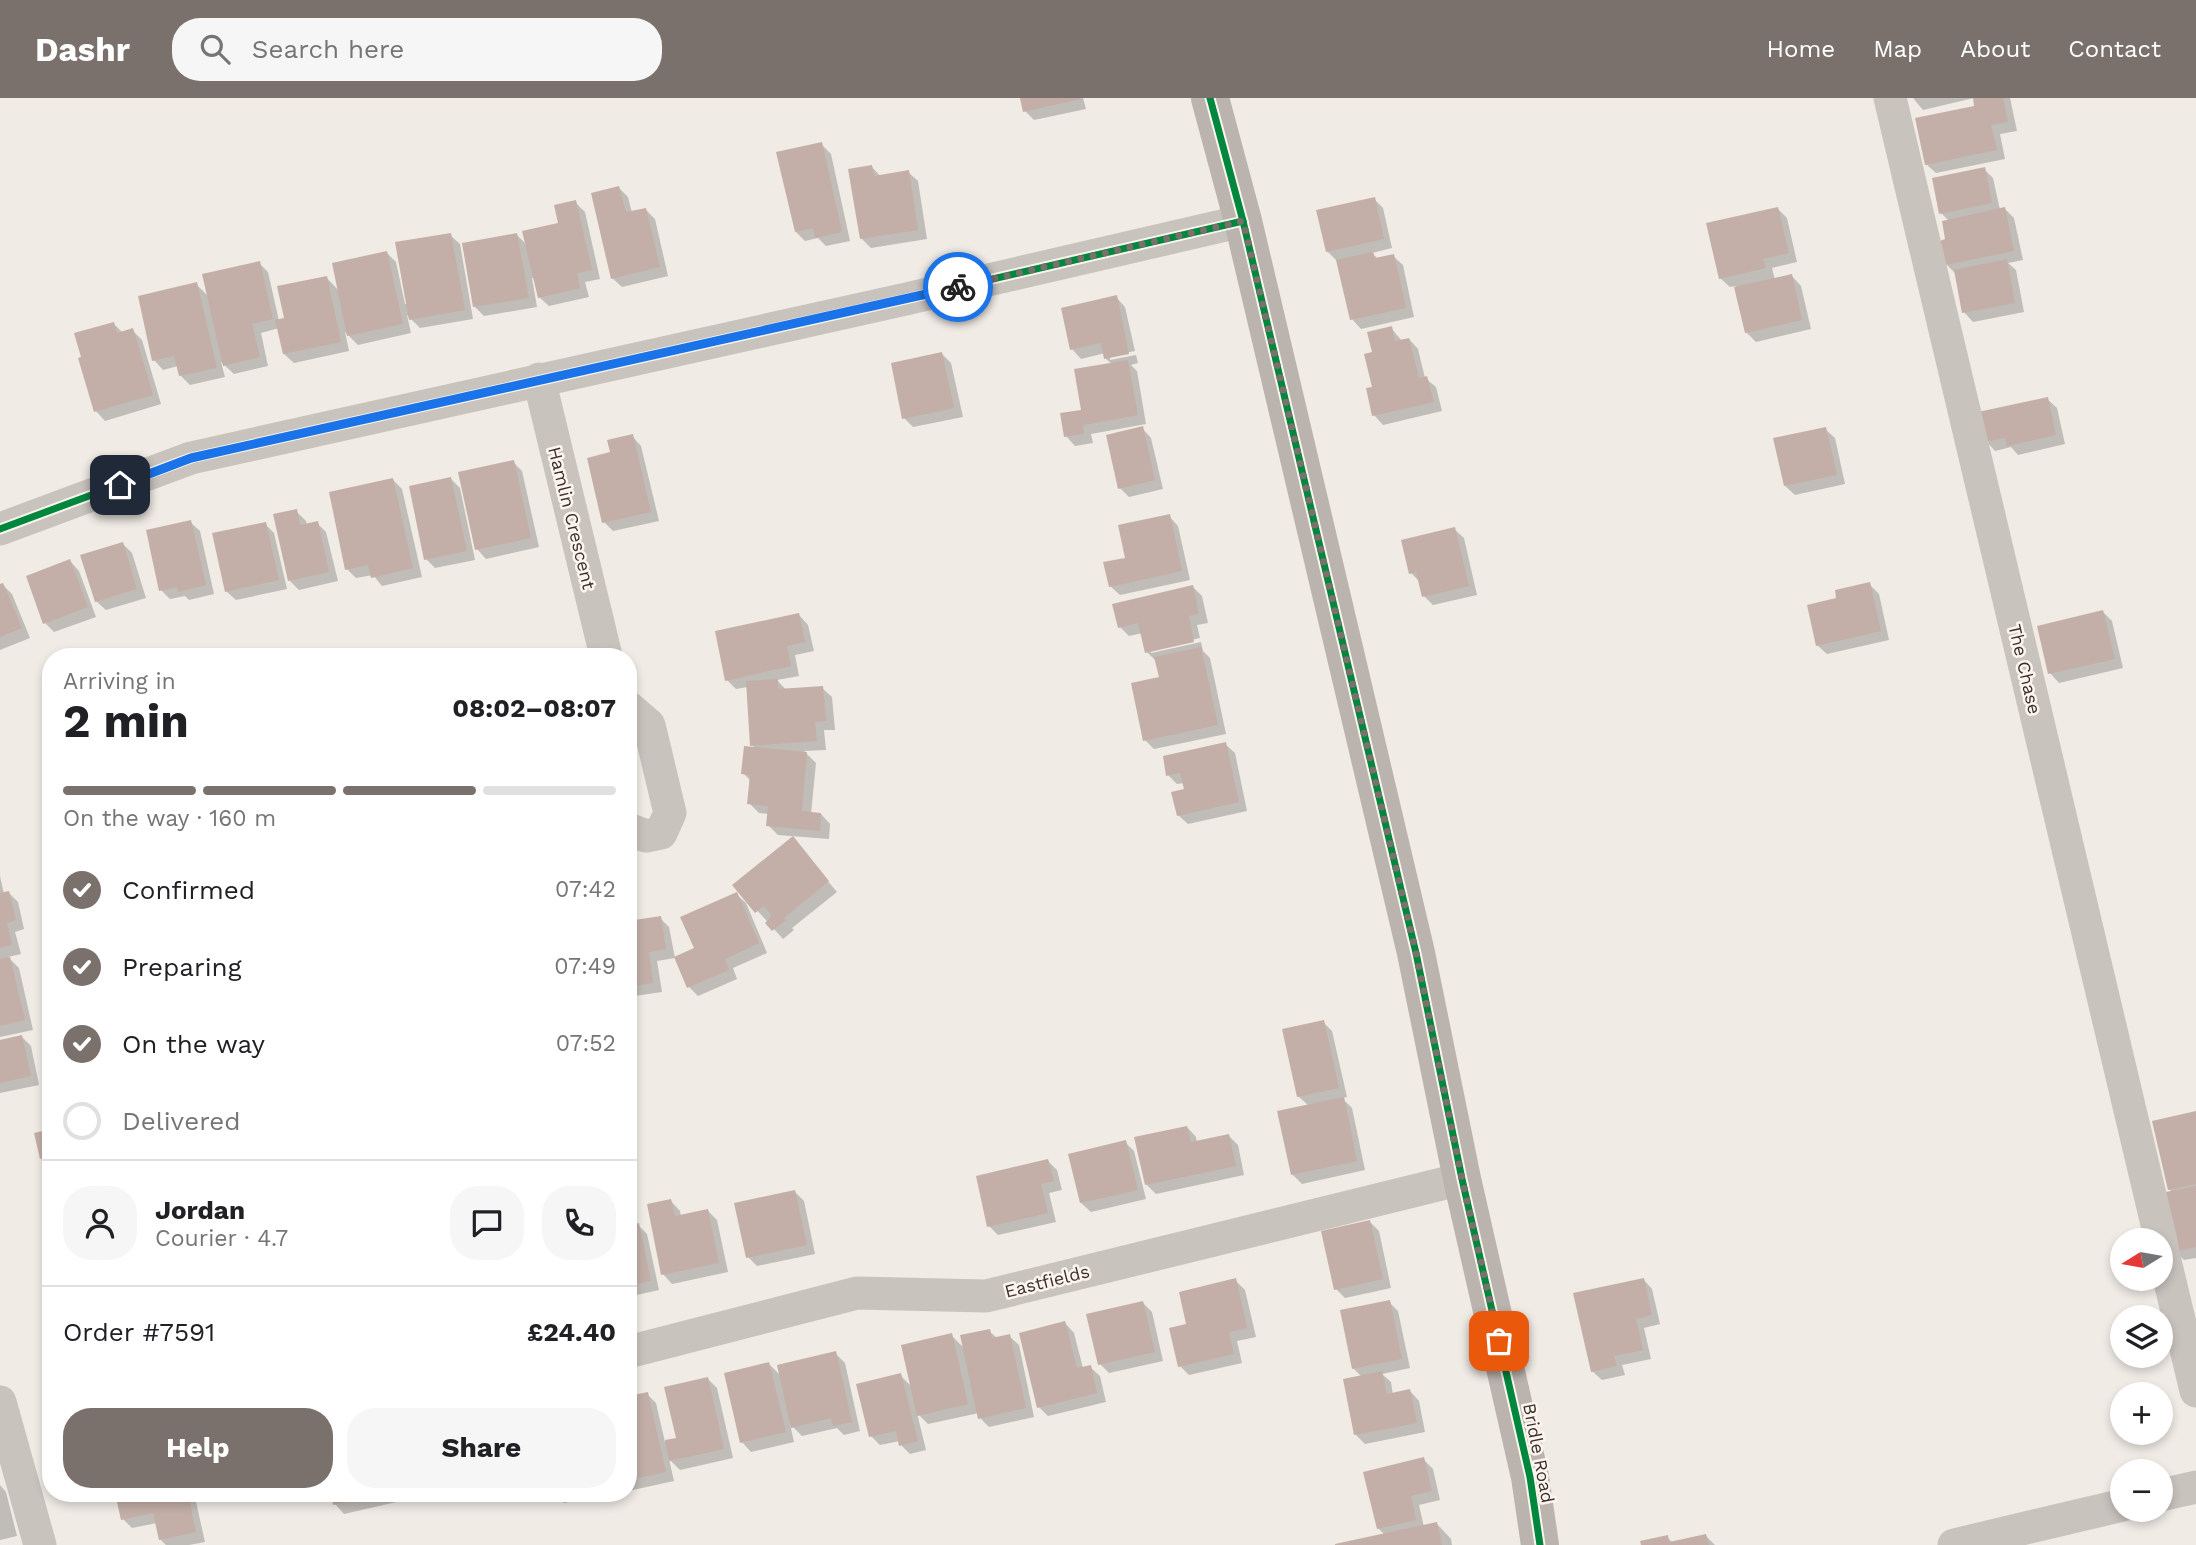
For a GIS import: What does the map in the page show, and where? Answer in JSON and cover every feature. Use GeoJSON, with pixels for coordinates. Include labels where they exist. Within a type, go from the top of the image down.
{"type":"FeatureCollection","features":[{"type":"Feature","properties":{"kind":"street","name":"The Chase"},"geometry":{"type":"LineString","coordinates":[[1890,98],[2158,1228]]}},
{"type":"Feature","properties":{"kind":"street","name":"Bridle Road"},"geometry":{"type":"LineString","coordinates":[[1213,99],[1416,953],[1462,1179],[1530,1477],[1540,1545]]}},
{"type":"Feature","properties":{"kind":"street"},"geometry":{"type":"LineString","coordinates":[[0,529],[191,458],[1243,221]]}},
{"type":"Feature","properties":{"kind":"street","name":"Hamlin Crescent"},"geometry":{"type":"LineString","coordinates":[[539,379],[604,648]]}},
{"type":"Feature","properties":{"kind":"street"},"geometry":{"type":"LineString","coordinates":[[637,715],[649,725],[670,813],[661,833],[646,836],[637,832]]}},
{"type":"Feature","properties":{"kind":"street","name":"Eastfields"},"geometry":{"type":"LineString","coordinates":[[637,1350],[856,1293],[986,1296],[1462,1179]]}},
{"type":"Feature","properties":{"kind":"street","name":"The Chase"},"geometry":{"type":"LineString","coordinates":[[2173,1292],[2196,1391]]}},
{"type":"Feature","properties":{"kind":"street"},"geometry":{"type":"LineString","coordinates":[[0,1402],[40,1545]]}},
{"type":"Feature","properties":{"kind":"street"},"geometry":{"type":"LineString","coordinates":[[2173,1493],[2196,1487]]}},
{"type":"Feature","properties":{"kind":"street"},"geometry":{"type":"LineString","coordinates":[[1954,1545],[2110,1508]]}},
{"type":"Feature","properties":{"kind":"building"},"geometry":{"type":"Polygon","coordinates":[[[1020,98],[1080,98],[1080,99],[1023,112],[1020,98]]]}},
{"type":"Feature","properties":{"kind":"building"},"geometry":{"type":"Polygon","coordinates":[[[1973,98],[2003,98],[2008,122],[1991,125],[1997,150],[1925,165],[1915,118],[1974,106],[1973,98]]]}},
{"type":"Feature","properties":{"kind":"building"},"geometry":{"type":"Polygon","coordinates":[[[822,142],[842,232],[815,238],[813,228],[795,232],[776,152],[822,142]]]}},
{"type":"Feature","properties":{"kind":"building"},"geometry":{"type":"Polygon","coordinates":[[[872,165],[874,176],[909,170],[918,230],[860,239],[848,169],[872,165]]]}},
{"type":"Feature","properties":{"kind":"building"},"geometry":{"type":"Polygon","coordinates":[[[1985,167],[1992,203],[1939,214],[1932,178],[1985,167]]]}},
{"type":"Feature","properties":{"kind":"building"},"geometry":{"type":"Polygon","coordinates":[[[619,186],[626,212],[646,208],[660,267],[611,279],[591,193],[619,186]]]}},
{"type":"Feature","properties":{"kind":"building"},"geometry":{"type":"Polygon","coordinates":[[[1375,197],[1384,239],[1326,252],[1316,210],[1375,197]]]}},
{"type":"Feature","properties":{"kind":"building"},"geometry":{"type":"Polygon","coordinates":[[[576,200],[592,270],[577,273],[580,288],[538,298],[522,231],[558,223],[554,205],[576,200]]]}},
{"type":"Feature","properties":{"kind":"building"},"geometry":{"type":"Polygon","coordinates":[[[1778,207],[1789,253],[1763,259],[1766,268],[1719,279],[1706,223],[1778,207]]]}},
{"type":"Feature","properties":{"kind":"building"},"geometry":{"type":"Polygon","coordinates":[[[2005,207],[2014,251],[1945,265],[1940,241],[1945,239],[1942,221],[2005,207]]]}},
{"type":"Feature","properties":{"kind":"building"},"geometry":{"type":"Polygon","coordinates":[[[451,233],[465,310],[409,320],[395,242],[451,233]]]}},
{"type":"Feature","properties":{"kind":"building"},"geometry":{"type":"Polygon","coordinates":[[[517,233],[529,298],[473,307],[462,243],[517,233]]]}},
{"type":"Feature","properties":{"kind":"building"},"geometry":{"type":"Polygon","coordinates":[[[387,251],[403,324],[347,336],[332,263],[387,251]]]}},
{"type":"Feature","properties":{"kind":"building"},"geometry":{"type":"Polygon","coordinates":[[[1373,252],[1375,258],[1394,254],[1406,308],[1350,320],[1336,260],[1373,252]]]}},
{"type":"Feature","properties":{"kind":"building"},"geometry":{"type":"Polygon","coordinates":[[[2007,259],[2015,303],[1962,313],[1954,270],[2007,259]]]}},
{"type":"Feature","properties":{"kind":"building"},"geometry":{"type":"Polygon","coordinates":[[[260,261],[273,319],[252,324],[260,357],[223,366],[202,274],[260,261]]]}},
{"type":"Feature","properties":{"kind":"building"},"geometry":{"type":"Polygon","coordinates":[[[1792,274],[1802,320],[1745,333],[1734,287],[1792,274]]]}},
{"type":"Feature","properties":{"kind":"building"},"geometry":{"type":"Polygon","coordinates":[[[327,276],[341,342],[283,354],[275,320],[284,318],[277,286],[327,276]]]}},
{"type":"Feature","properties":{"kind":"building"},"geometry":{"type":"Polygon","coordinates":[[[197,282],[217,368],[179,376],[174,356],[152,361],[138,296],[197,282]]]}},
{"type":"Feature","properties":{"kind":"building"},"geometry":{"type":"Polygon","coordinates":[[[1117,295],[1129,354],[1104,359],[1101,343],[1070,350],[1061,308],[1117,295]]]}},
{"type":"Feature","properties":{"kind":"building"},"geometry":{"type":"Polygon","coordinates":[[[114,322],[117,333],[133,328],[153,395],[94,412],[78,358],[81,357],[74,333],[114,322]]]}},
{"type":"Feature","properties":{"kind":"building"},"geometry":{"type":"Polygon","coordinates":[[[1392,326],[1395,341],[1409,338],[1419,378],[1427,376],[1434,402],[1372,416],[1366,388],[1372,387],[1364,354],[1372,352],[1367,332],[1392,326]]]}},
{"type":"Feature","properties":{"kind":"building"},"geometry":{"type":"Polygon","coordinates":[[[942,352],[954,408],[902,419],[891,363],[942,352]]]}},
{"type":"Feature","properties":{"kind":"building"},"geometry":{"type":"Polygon","coordinates":[[[1128,360],[1138,415],[1083,425],[1084,434],[1064,437],[1060,413],[1081,410],[1074,369],[1128,360]]]}},
{"type":"Feature","properties":{"kind":"building"},"geometry":{"type":"Polygon","coordinates":[[[2048,397],[2056,435],[2007,446],[2005,438],[1984,442],[1978,412],[2048,397]]]}},
{"type":"Feature","properties":{"kind":"building"},"geometry":{"type":"Polygon","coordinates":[[[1143,426],[1155,480],[1118,489],[1106,435],[1143,426]]]}},
{"type":"Feature","properties":{"kind":"building"},"geometry":{"type":"Polygon","coordinates":[[[1826,427],[1837,475],[1784,486],[1773,438],[1826,427]]]}},
{"type":"Feature","properties":{"kind":"building"},"geometry":{"type":"Polygon","coordinates":[[[633,434],[651,512],[602,523],[587,458],[610,452],[607,440],[633,434]]]}},
{"type":"Feature","properties":{"kind":"building"},"geometry":{"type":"Polygon","coordinates":[[[514,460],[531,538],[475,550],[458,472],[514,460]]]}},
{"type":"Feature","properties":{"kind":"building"},"geometry":{"type":"Polygon","coordinates":[[[451,477],[467,551],[424,560],[409,486],[451,477]]]}},
{"type":"Feature","properties":{"kind":"building"},"geometry":{"type":"Polygon","coordinates":[[[393,478],[413,568],[371,578],[368,565],[345,570],[329,492],[393,478]]]}},
{"type":"Feature","properties":{"kind":"building"},"geometry":{"type":"Polygon","coordinates":[[[297,509],[300,525],[318,521],[329,572],[288,581],[273,514],[297,509]]]}},
{"type":"Feature","properties":{"kind":"building"},"geometry":{"type":"Polygon","coordinates":[[[1170,514],[1182,571],[1109,587],[1103,562],[1125,558],[1118,525],[1170,514]]]}},
{"type":"Feature","properties":{"kind":"building"},"geometry":{"type":"Polygon","coordinates":[[[191,520],[206,585],[178,592],[177,587],[159,591],[146,530],[191,520]]]}},
{"type":"Feature","properties":{"kind":"building"},"geometry":{"type":"Polygon","coordinates":[[[266,522],[279,580],[225,592],[212,533],[266,522]]]}},
{"type":"Feature","properties":{"kind":"building"},"geometry":{"type":"Polygon","coordinates":[[[1455,527],[1469,586],[1422,597],[1416,572],[1409,574],[1401,540],[1455,527]]]}},
{"type":"Feature","properties":{"kind":"building"},"geometry":{"type":"Polygon","coordinates":[[[123,542],[137,589],[95,602],[80,555],[123,542]]]}},
{"type":"Feature","properties":{"kind":"building"},"geometry":{"type":"Polygon","coordinates":[[[70,559],[88,607],[43,624],[26,576],[70,559]]]}},
{"type":"Feature","properties":{"kind":"building"},"geometry":{"type":"Polygon","coordinates":[[[1870,582],[1881,631],[1816,646],[1807,605],[1836,598],[1835,590],[1870,582]]]}},
{"type":"Feature","properties":{"kind":"building"},"geometry":{"type":"Polygon","coordinates":[[[3,583],[22,628],[0,637],[0,584],[3,583]]]}},
{"type":"Feature","properties":{"kind":"building"},"geometry":{"type":"Polygon","coordinates":[[[1193,585],[1199,614],[1189,616],[1194,642],[1145,653],[1138,623],[1118,628],[1112,604],[1193,585]]]}},
{"type":"Feature","properties":{"kind":"building"},"geometry":{"type":"Polygon","coordinates":[[[2103,610],[2115,659],[2048,674],[2037,626],[2103,610]]]}},
{"type":"Feature","properties":{"kind":"building"},"geometry":{"type":"Polygon","coordinates":[[[799,613],[805,642],[787,646],[791,666],[725,681],[715,631],[799,613]]]}},
{"type":"Feature","properties":{"kind":"building"},"geometry":{"type":"Polygon","coordinates":[[[1201,647],[1218,725],[1143,741],[1131,683],[1159,677],[1154,657],[1201,647]]]}},
{"type":"Feature","properties":{"kind":"building"},"geometry":{"type":"Polygon","coordinates":[[[778,679],[778,689],[823,686],[826,721],[815,722],[817,741],[750,746],[746,681],[778,679]]]}},
{"type":"Feature","properties":{"kind":"building"},"geometry":{"type":"Polygon","coordinates":[[[1226,742],[1239,802],[1177,816],[1171,792],[1184,789],[1180,773],[1166,776],[1163,756],[1226,742]]]}},
{"type":"Feature","properties":{"kind":"building"},"geometry":{"type":"Polygon","coordinates":[[[744,746],[807,752],[802,811],[821,813],[820,831],[766,826],[768,806],[747,804],[750,775],[741,774],[744,746]]]}},
{"type":"Feature","properties":{"kind":"building"},"geometry":{"type":"Polygon","coordinates":[[[793,836],[829,881],[772,931],[765,923],[772,916],[764,906],[755,913],[732,885],[793,836]]]}},
{"type":"Feature","properties":{"kind":"building"},"geometry":{"type":"Polygon","coordinates":[[[9,891],[16,920],[7,923],[12,945],[0,948],[0,893],[9,891]]]}},
{"type":"Feature","properties":{"kind":"building"},"geometry":{"type":"Polygon","coordinates":[[[737,892],[759,943],[725,959],[729,970],[687,988],[674,957],[694,948],[680,917],[737,892]]]}},
{"type":"Feature","properties":{"kind":"building"},"geometry":{"type":"Polygon","coordinates":[[[661,916],[666,949],[649,952],[653,983],[637,986],[637,920],[661,916]]]}},
{"type":"Feature","properties":{"kind":"building"},"geometry":{"type":"Polygon","coordinates":[[[10,957],[25,1020],[0,1026],[0,959],[10,957]]]}},
{"type":"Feature","properties":{"kind":"building"},"geometry":{"type":"Polygon","coordinates":[[[1324,1020],[1339,1088],[1297,1097],[1282,1029],[1324,1020]]]}},
{"type":"Feature","properties":{"kind":"building"},"geometry":{"type":"Polygon","coordinates":[[[22,1035],[31,1076],[0,1083],[0,1040],[22,1035]]]}},
{"type":"Feature","properties":{"kind":"building"},"geometry":{"type":"Polygon","coordinates":[[[1344,1097],[1357,1161],[1291,1175],[1277,1111],[1344,1097]]]}},
{"type":"Feature","properties":{"kind":"building"},"geometry":{"type":"Polygon","coordinates":[[[2196,1111],[2196,1184],[2168,1190],[2152,1121],[2196,1111]]]}},
{"type":"Feature","properties":{"kind":"building"},"geometry":{"type":"Polygon","coordinates":[[[1187,1126],[1191,1142],[1229,1134],[1236,1166],[1145,1185],[1134,1137],[1187,1126]]]}},
{"type":"Feature","properties":{"kind":"building"},"geometry":{"type":"Polygon","coordinates":[[[42,1131],[40,1159],[34,1133],[42,1131]]]}},
{"type":"Feature","properties":{"kind":"building"},"geometry":{"type":"Polygon","coordinates":[[[1126,1140],[1138,1190],[1080,1203],[1068,1154],[1126,1140]]]}},
{"type":"Feature","properties":{"kind":"building"},"geometry":{"type":"Polygon","coordinates":[[[1048,1159],[1054,1181],[1041,1184],[1048,1213],[987,1227],[976,1176],[1048,1159]]]}},
{"type":"Feature","properties":{"kind":"building"},"geometry":{"type":"Polygon","coordinates":[[[2196,1186],[2196,1247],[2174,1252],[2174,1228],[2168,1228],[2161,1193],[2196,1186]]]}},
{"type":"Feature","properties":{"kind":"building"},"geometry":{"type":"Polygon","coordinates":[[[795,1190],[807,1245],[746,1258],[734,1203],[795,1190]]]}},
{"type":"Feature","properties":{"kind":"building"},"geometry":{"type":"Polygon","coordinates":[[[671,1199],[675,1216],[708,1209],[719,1263],[661,1275],[647,1204],[671,1199]]]}},
{"type":"Feature","properties":{"kind":"building"},"geometry":{"type":"Polygon","coordinates":[[[1370,1220],[1383,1279],[1334,1290],[1321,1231],[1370,1220]]]}},
{"type":"Feature","properties":{"kind":"building"},"geometry":{"type":"Polygon","coordinates":[[[637,1223],[651,1281],[637,1284],[637,1223]]]}},
{"type":"Feature","properties":{"kind":"building"},"geometry":{"type":"Polygon","coordinates":[[[1236,1278],[1247,1328],[1229,1332],[1234,1354],[1178,1367],[1169,1328],[1186,1324],[1179,1292],[1236,1278]]]}},
{"type":"Feature","properties":{"kind":"building"},"geometry":{"type":"Polygon","coordinates":[[[1644,1278],[1652,1315],[1636,1319],[1643,1350],[1614,1356],[1617,1366],[1591,1372],[1573,1293],[1644,1278]]]}},
{"type":"Feature","properties":{"kind":"building"},"geometry":{"type":"Polygon","coordinates":[[[1390,1300],[1402,1359],[1352,1369],[1340,1310],[1390,1300]]]}},
{"type":"Feature","properties":{"kind":"building"},"geometry":{"type":"Polygon","coordinates":[[[1143,1301],[1155,1352],[1098,1365],[1086,1314],[1143,1301]]]}},
{"type":"Feature","properties":{"kind":"building"},"geometry":{"type":"Polygon","coordinates":[[[1065,1321],[1077,1368],[1091,1365],[1097,1393],[1037,1408],[1019,1333],[1065,1321]]]}},
{"type":"Feature","properties":{"kind":"building"},"geometry":{"type":"Polygon","coordinates":[[[990,1329],[992,1338],[1010,1334],[1026,1408],[978,1419],[960,1335],[990,1329]]]}},
{"type":"Feature","properties":{"kind":"building"},"geometry":{"type":"Polygon","coordinates":[[[952,1333],[968,1404],[917,1416],[901,1345],[952,1333]]]}},
{"type":"Feature","properties":{"kind":"building"},"geometry":{"type":"Polygon","coordinates":[[[836,1351],[852,1422],[833,1426],[831,1418],[791,1428],[777,1365],[836,1351]]]}},
{"type":"Feature","properties":{"kind":"building"},"geometry":{"type":"Polygon","coordinates":[[[769,1362],[786,1432],[740,1443],[724,1373],[769,1362]]]}},
{"type":"Feature","properties":{"kind":"building"},"geometry":{"type":"Polygon","coordinates":[[[1382,1371],[1387,1394],[1410,1389],[1417,1423],[1354,1435],[1343,1379],[1382,1371]]]}},
{"type":"Feature","properties":{"kind":"building"},"geometry":{"type":"Polygon","coordinates":[[[901,1373],[918,1441],[899,1446],[896,1431],[869,1437],[856,1384],[901,1373]]]}},
{"type":"Feature","properties":{"kind":"building"},"geometry":{"type":"Polygon","coordinates":[[[708,1377],[724,1449],[669,1461],[665,1440],[676,1438],[664,1387],[708,1377]]]}},
{"type":"Feature","properties":{"kind":"building"},"geometry":{"type":"Polygon","coordinates":[[[648,1392],[666,1472],[637,1478],[637,1394],[648,1392]]]}},
{"type":"Feature","properties":{"kind":"building"},"geometry":{"type":"Polygon","coordinates":[[[1424,1457],[1432,1491],[1411,1496],[1416,1520],[1377,1529],[1363,1472],[1424,1457]]]}},
{"type":"Feature","properties":{"kind":"building"},"geometry":{"type":"Polygon","coordinates":[[[117,1502],[190,1502],[196,1532],[159,1540],[153,1513],[121,1520],[117,1502]]]}},
{"type":"Feature","properties":{"kind":"building"},"geometry":{"type":"Polygon","coordinates":[[[1437,1522],[1442,1545],[1335,1545],[1335,1544],[1437,1522]]]}},
{"type":"Feature","properties":{"kind":"building"},"geometry":{"type":"Polygon","coordinates":[[[1706,1534],[1709,1545],[1641,1545],[1640,1541],[1668,1535],[1669,1542],[1706,1534]]]}},
{"type":"Feature","properties":{"kind":"cycle path"},"geometry":{"type":"LineString","coordinates":[[1210,98],[1243,221],[1416,953],[1462,1179],[1530,1477],[1540,1545]]}},
{"type":"Feature","properties":{"kind":"cycle path"},"geometry":{"type":"LineString","coordinates":[[0,529],[191,458],[1243,221]]}},
{"type":"Feature","properties":{"kind":"way so far"},"geometry":{"type":"LineString","coordinates":[[958,287],[1243,221],[1416,953],[1462,1179],[1499,1341]]}},
{"type":"Feature","properties":{"kind":"route"},"geometry":{"type":"LineString","coordinates":[[120,485],[191,458],[958,287]]}}]}
